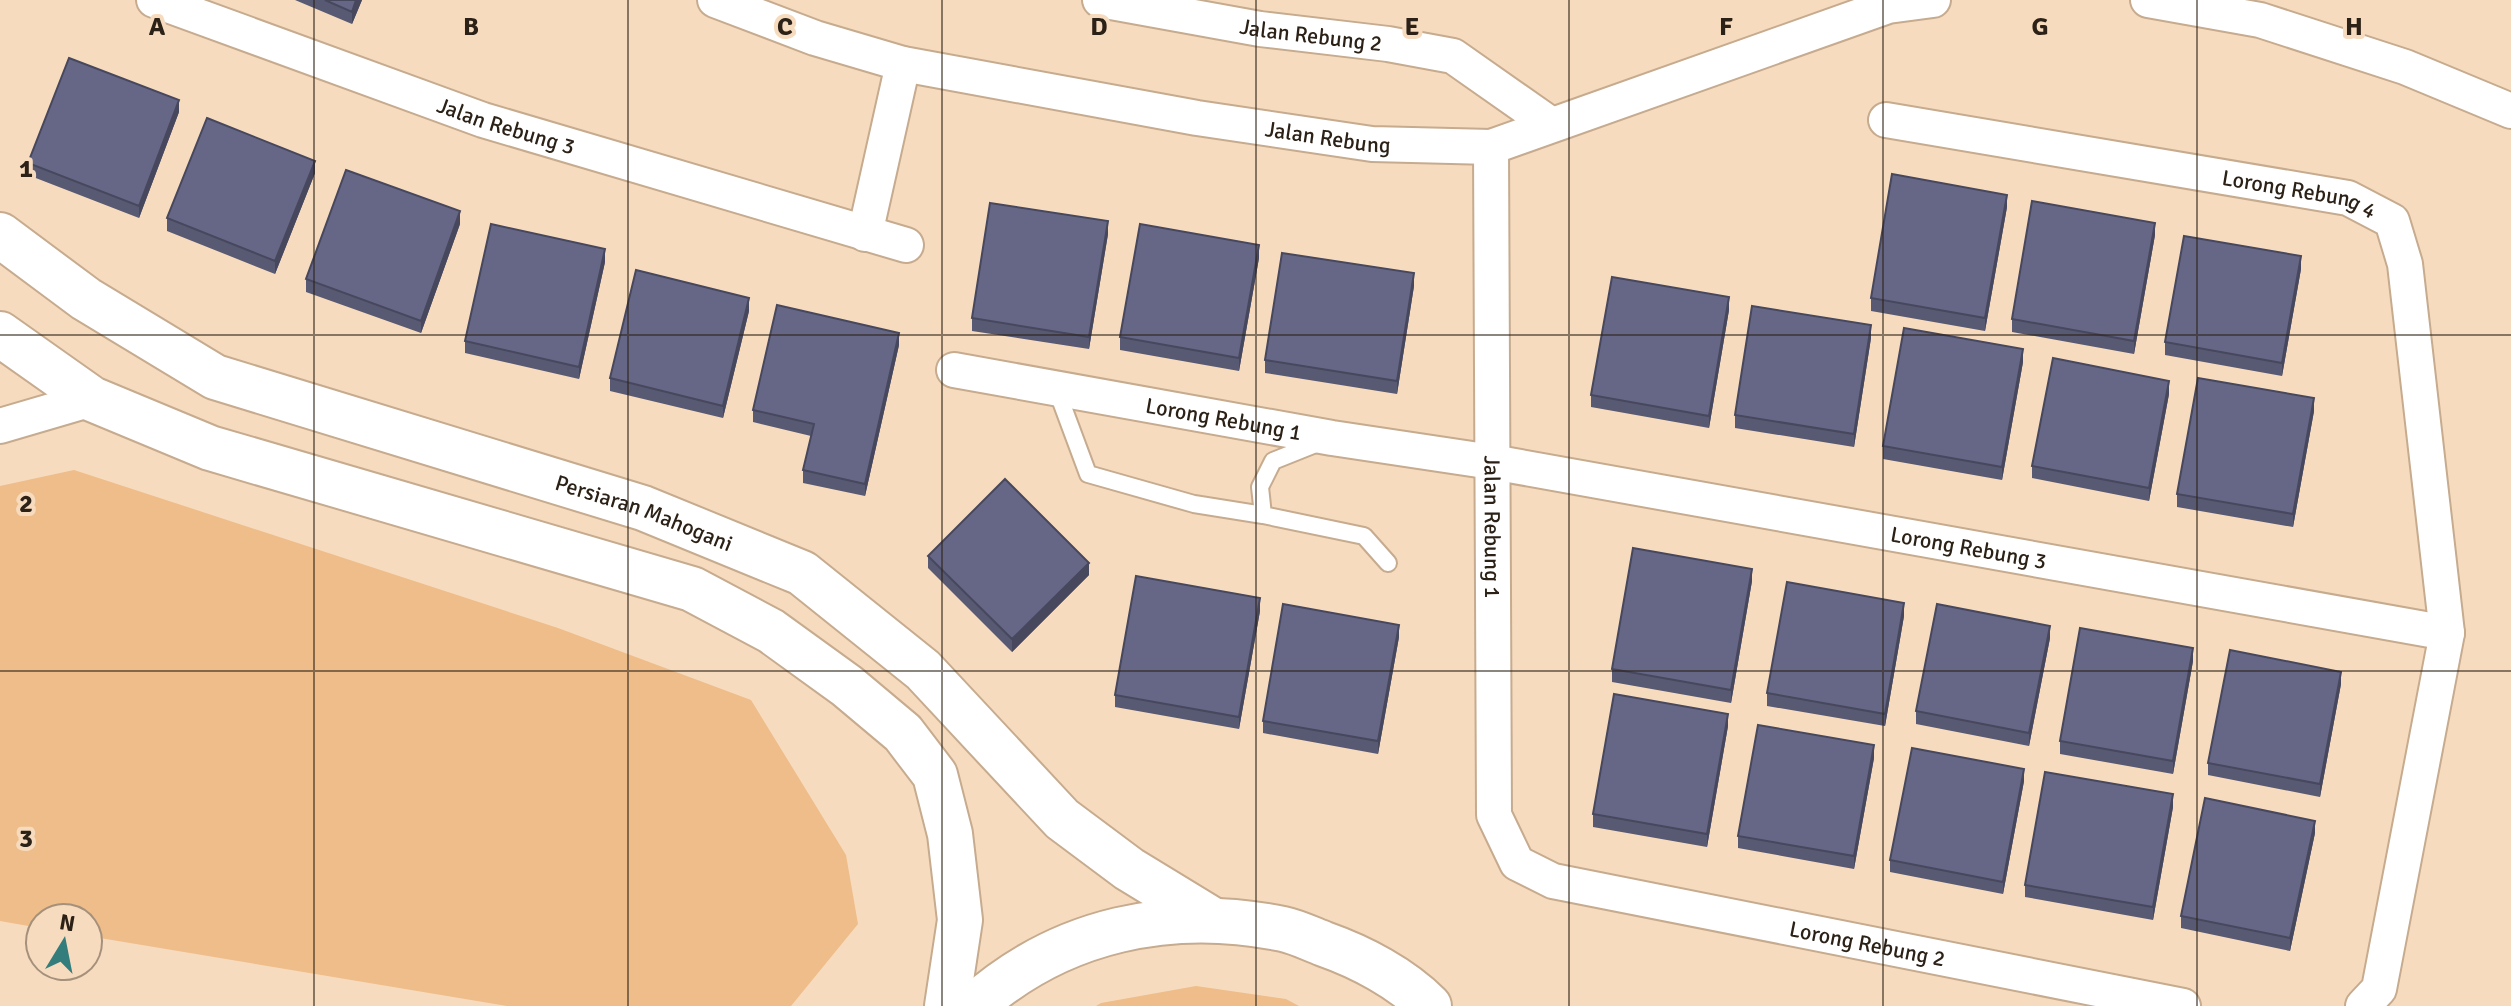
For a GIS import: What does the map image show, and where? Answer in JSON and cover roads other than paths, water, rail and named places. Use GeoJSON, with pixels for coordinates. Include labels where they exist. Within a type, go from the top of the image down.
{"type":"FeatureCollection","features":[{"type":"Feature","properties":{"kind":"main road","name":"Persiaran Mahogani"},"geometry":{"type":"LineString","coordinates":[[0,235],[86,299],[215,377],[643,508],[802,573],[923,670],[1062,819],[1129,869],[1211,919]]}},
{"type":"Feature","properties":{"kind":"main road"},"geometry":{"type":"LineString","coordinates":[[0,334],[92,399],[210,448],[692,589],[784,640],[847,686],[903,733],[935,775],[950,834],[960,920],[947,1006]]}},
{"type":"Feature","properties":{"kind":"main road"},"geometry":{"type":"LineString","coordinates":[[974,1006],[999,984],[1064,946],[1136,925],[1211,919],[1286,930],[1356,956],[1429,1006]]}},
{"type":"Feature","properties":{"kind":"street","name":"Jalan Rebung 3"},"geometry":{"type":"LineString","coordinates":[[154,0],[483,120],[906,245]]}},
{"type":"Feature","properties":{"kind":"street","name":"Jalan Rebung"},"geometry":{"type":"LineString","coordinates":[[715,0],[815,38],[903,64],[1197,118],[1372,144],[1491,147],[1888,6],[1933,0]]}},
{"type":"Feature","properties":{"kind":"street","name":"Jalan Rebung 2"},"geometry":{"type":"LineString","coordinates":[[1100,0],[1260,29],[1388,44],[1453,56],[1550,124]]}},
{"type":"Feature","properties":{"kind":"street"},"geometry":{"type":"LineString","coordinates":[[2148,0],[2260,20],[2405,67],[2511,111]]}},
{"type":"Feature","properties":{"kind":"street"},"geometry":{"type":"LineString","coordinates":[[865,234],[903,64]]}},
{"type":"Feature","properties":{"kind":"street","name":"Lorong Rebung 4"},"geometry":{"type":"LineString","coordinates":[[1886,120],[2348,198],[2392,221],[2405,264],[2447,633]]}},
{"type":"Feature","properties":{"kind":"street","name":"Jalan Rebung 1"},"geometry":{"type":"LineString","coordinates":[[1491,147],[1494,815],[1517,863],[1553,881]]}},
{"type":"Feature","properties":{"kind":"street","name":"Lorong Rebung 1"},"geometry":{"type":"LineString","coordinates":[[954,370],[1332,438],[1492,462]]}},
{"type":"Feature","properties":{"kind":"street"},"geometry":{"type":"LineString","coordinates":[[0,426],[92,399]]}},
{"type":"Feature","properties":{"kind":"street","name":"Lorong Rebung 3"},"geometry":{"type":"LineString","coordinates":[[1492,462],[2447,633]]}},
{"type":"Feature","properties":{"kind":"street"},"geometry":{"type":"LineString","coordinates":[[2363,1006],[2379,989],[2447,633]]}},
{"type":"Feature","properties":{"kind":"street","name":"Lorong Rebung 2"},"geometry":{"type":"LineString","coordinates":[[1553,881],[2183,1006]]}},
{"type":"Feature","properties":{"kind":"lane"},"geometry":{"type":"LineString","coordinates":[[1056,388],[1088,474],[1194,504],[1364,536],[1388,563]]}},
{"type":"Feature","properties":{"kind":"lane"},"geometry":{"type":"LineString","coordinates":[[1263,515],[1260,487],[1273,461],[1332,438]]}}]}
